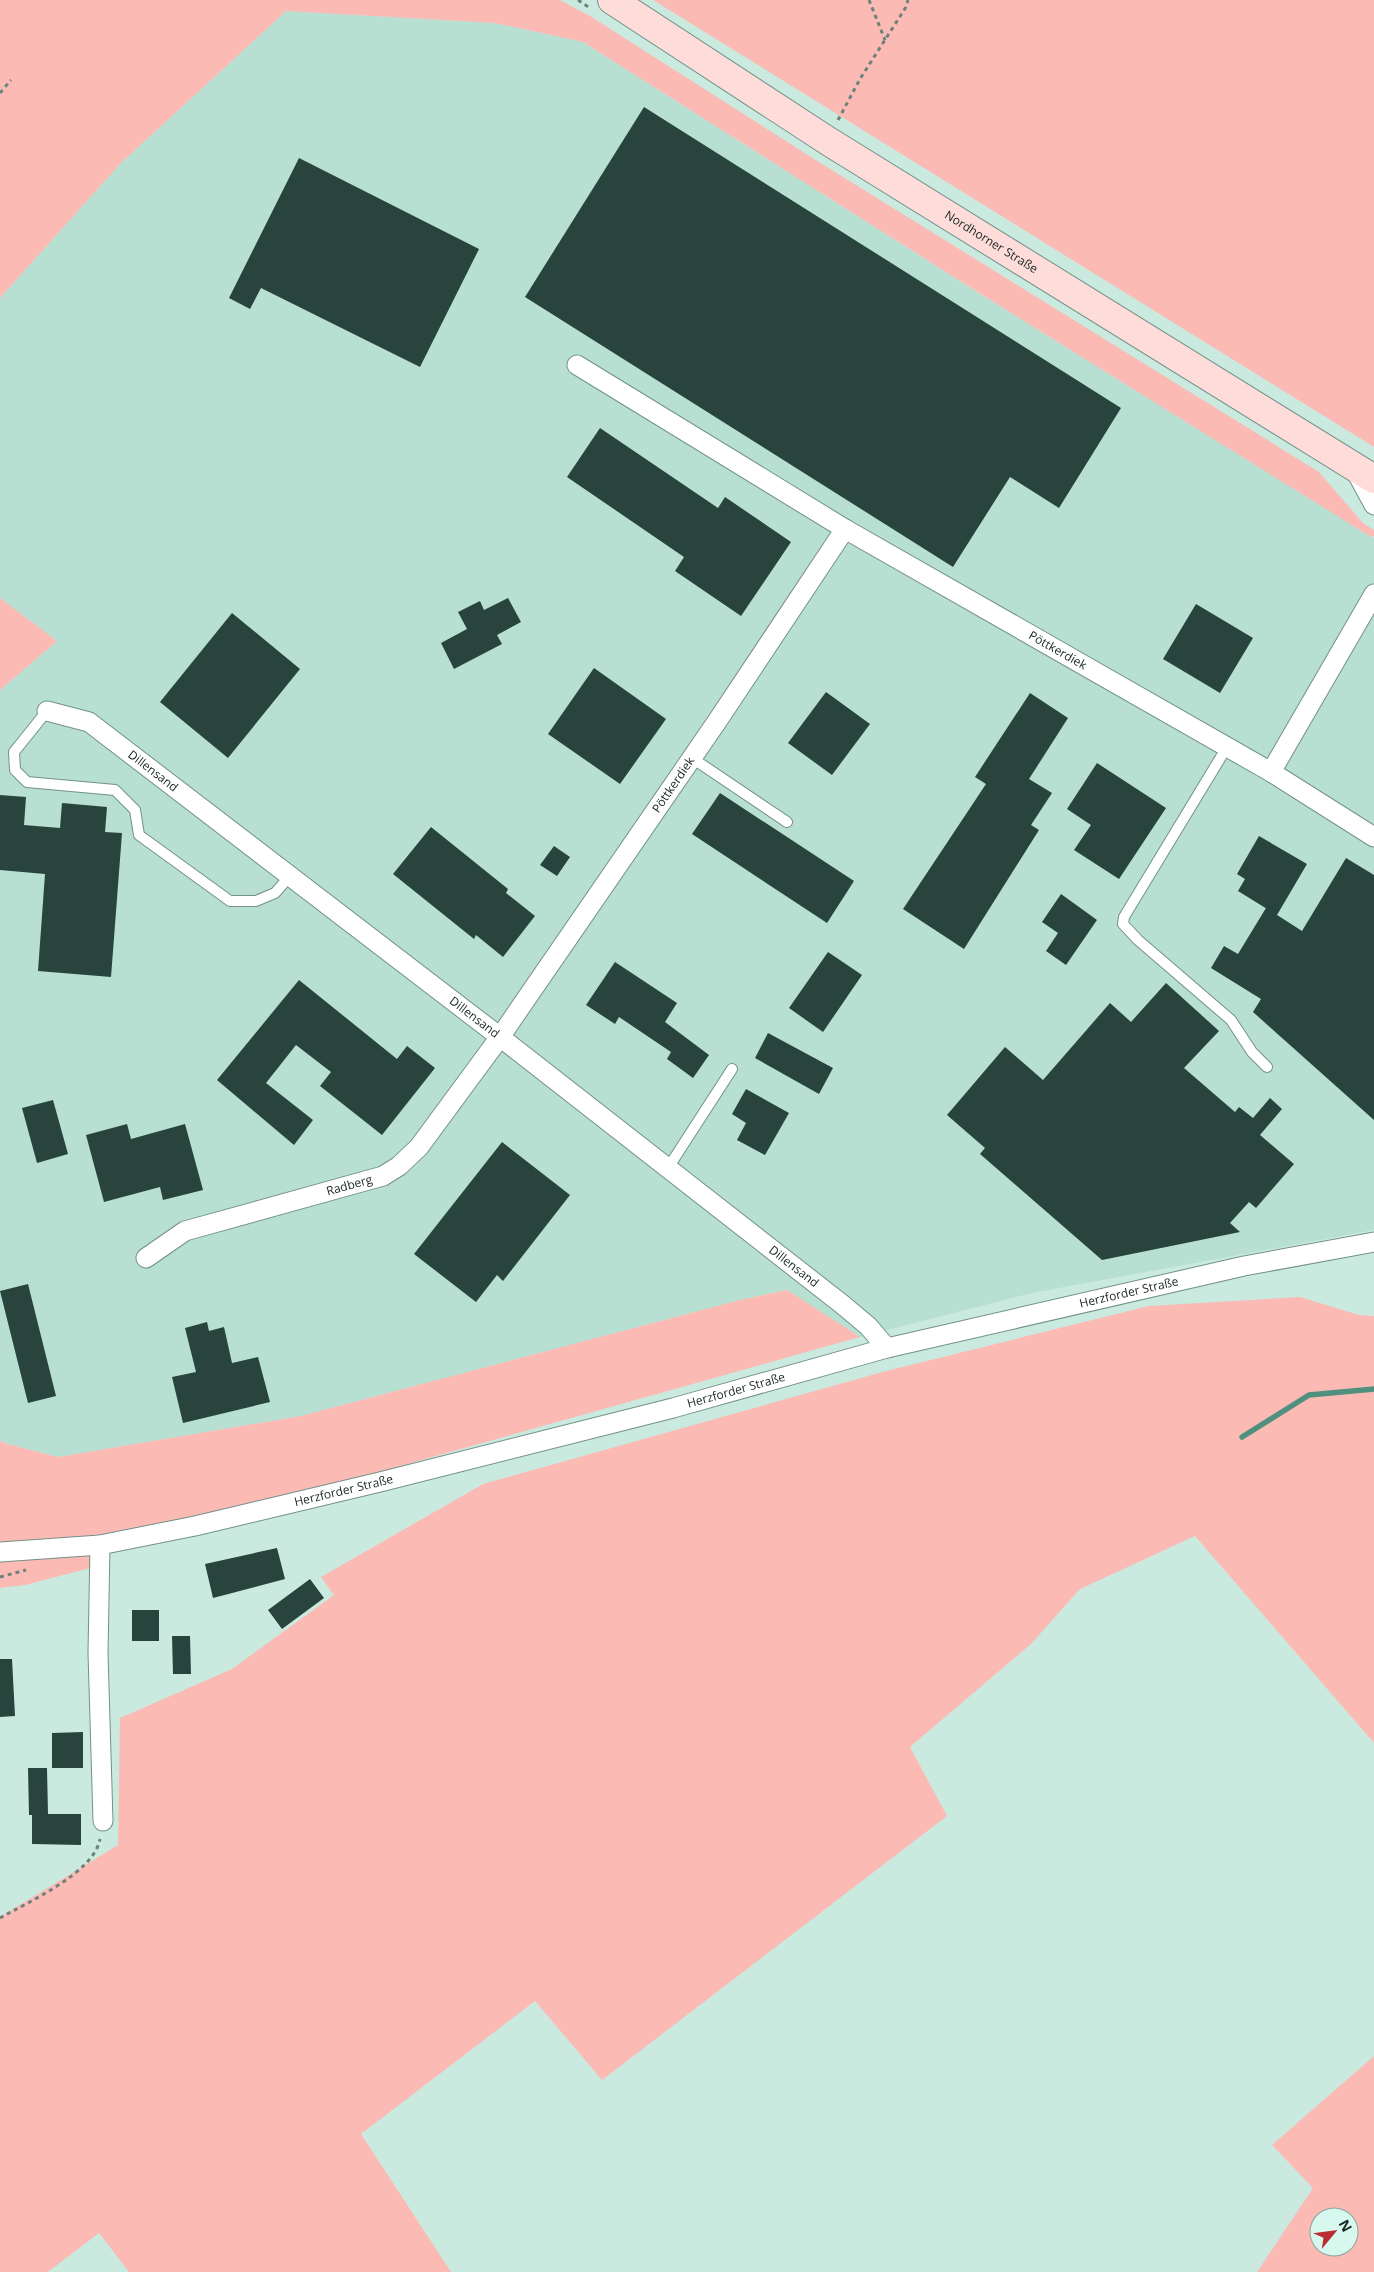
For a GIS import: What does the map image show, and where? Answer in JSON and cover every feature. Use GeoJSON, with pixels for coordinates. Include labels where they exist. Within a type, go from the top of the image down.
{"type":"FeatureCollection","features":[{"type":"Feature","properties":{"kind":"main road","name":"Nordhorner Straße"},"geometry":{"type":"LineString","coordinates":[[612,0],[828,140],[1363,472]]}},
{"type":"Feature","properties":{"kind":"street","name":"Pöttkerdiek"},"geometry":{"type":"LineString","coordinates":[[577,364],[845,529],[1271,772],[1374,837]]}},
{"type":"Feature","properties":{"kind":"street"},"geometry":{"type":"LineString","coordinates":[[1363,472],[1374,505]]}},
{"type":"Feature","properties":{"kind":"street","name":"Pöttkerdiek"},"geometry":{"type":"LineString","coordinates":[[500,1037],[692,758],[845,529]]}},
{"type":"Feature","properties":{"kind":"street"},"geometry":{"type":"LineString","coordinates":[[1271,772],[1374,594]]}},
{"type":"Feature","properties":{"kind":"street","name":"Dillensand"},"geometry":{"type":"LineString","coordinates":[[47,711],[89,722],[500,1037],[843,1305],[868,1326],[887,1348]]}},
{"type":"Feature","properties":{"kind":"street","name":"Radberg"},"geometry":{"type":"LineString","coordinates":[[146,1258],[185,1231],[383,1176],[399,1166],[419,1147],[500,1037]]}},
{"type":"Feature","properties":{"kind":"street","name":"Herzforder Straße"},"geometry":{"type":"LineString","coordinates":[[0,1552],[100,1545],[195,1526],[380,1482],[673,1408],[887,1348],[1244,1266],[1374,1242]]}},
{"type":"Feature","properties":{"kind":"street"},"geometry":{"type":"LineString","coordinates":[[100,1545],[98,1653],[102,1821]]}},
{"type":"Feature","properties":{"kind":"lane"},"geometry":{"type":"LineString","coordinates":[[47,711],[14,752],[15,770],[27,782],[115,790],[135,810],[139,836],[230,901],[256,901],[275,893],[290,876]]}},
{"type":"Feature","properties":{"kind":"lane"},"geometry":{"type":"LineString","coordinates":[[1227,747],[1124,917],[1123,924],[1138,940],[1231,1020],[1252,1052],[1267,1067]]}},
{"type":"Feature","properties":{"kind":"lane"},"geometry":{"type":"LineString","coordinates":[[692,758],[787,822]]}},
{"type":"Feature","properties":{"kind":"lane"},"geometry":{"type":"LineString","coordinates":[[668,1168],[732,1069]]}},
{"type":"Feature","properties":{"kind":"path"},"geometry":{"type":"LineString","coordinates":[[869,0],[886,40]]}},
{"type":"Feature","properties":{"kind":"path"},"geometry":{"type":"LineString","coordinates":[[828,140],[860,79],[886,40],[906,7],[908,0]]}},
{"type":"Feature","properties":{"kind":"path"},"geometry":{"type":"LineString","coordinates":[[0,93],[11,80]]}},
{"type":"Feature","properties":{"kind":"path"},"geometry":{"type":"LineString","coordinates":[[0,1918],[68,1878],[86,1863],[98,1846],[102,1821]]}},
{"type":"Feature","properties":{"kind":"shaded area"},"geometry":{"type":"Polygon","coordinates":[[[0,0],[560,0],[590,16],[814,159],[1319,472],[1363,523],[1374,530],[1374,536],[1371,537],[979,293],[583,42],[495,23],[286,11],[121,163],[0,298],[0,0]]]}},
{"type":"Feature","properties":{"kind":"shaded area"},"geometry":{"type":"Polygon","coordinates":[[[653,0],[1374,0],[1374,447],[653,0]]]}},
{"type":"Feature","properties":{"kind":"shaded area"},"geometry":{"type":"Polygon","coordinates":[[[286,11],[495,23],[583,42],[980,294],[1374,538],[1374,1230],[1032,1293],[860,1337],[787,1290],[740,1300],[301,1416],[58,1457],[4,1443],[0,1440],[0,690],[57,641],[0,598],[0,298],[121,163],[286,11]]]}},
{"type":"Feature","properties":{"kind":"shaded area"},"geometry":{"type":"Polygon","coordinates":[[[0,598],[57,641],[0,690],[0,598]]]}},
{"type":"Feature","properties":{"kind":"shaded area"},"geometry":{"type":"Polygon","coordinates":[[[787,1290],[860,1337],[194,1524],[100,1544],[98,1566],[25,1585],[0,1588],[0,1440],[4,1443],[58,1457],[301,1416],[740,1300],[787,1290]]]}},
{"type":"Feature","properties":{"kind":"shaded area"},"geometry":{"type":"Polygon","coordinates":[[[1300,1297],[1359,1315],[1374,1316],[1374,1743],[1195,1536],[1080,1589],[1031,1644],[910,1747],[947,1816],[602,2080],[535,2001],[361,2134],[451,2272],[129,2272],[99,2233],[48,2272],[0,2272],[0,1917],[118,1845],[120,1718],[232,1669],[334,1595],[321,1577],[483,1484],[886,1371],[1149,1306],[1300,1297]]]}},
{"type":"Feature","properties":{"kind":"shaded area"},"geometry":{"type":"Polygon","coordinates":[[[1374,2056],[1374,2272],[1257,2272],[1313,2188],[1272,2145],[1374,2056]]]}},
{"type":"Feature","properties":{"kind":"building"},"geometry":{"type":"Polygon","coordinates":[[[644,107],[1121,408],[1059,508],[1010,477],[953,567],[525,297],[644,107]]]}},
{"type":"Feature","properties":{"kind":"building"},"geometry":{"type":"Polygon","coordinates":[[[299,158],[479,249],[420,367],[261,288],[250,309],[229,298],[299,158]]]}},
{"type":"Feature","properties":{"kind":"building"},"geometry":{"type":"Polygon","coordinates":[[[600,428],[718,508],[725,497],[791,542],[741,616],[675,571],[684,557],[567,477],[600,428]]]}},
{"type":"Feature","properties":{"kind":"building"},"geometry":{"type":"Polygon","coordinates":[[[508,598],[521,622],[497,635],[502,644],[454,669],[441,643],[467,629],[458,612],[480,601],[484,610],[508,598]]]}},
{"type":"Feature","properties":{"kind":"building"},"geometry":{"type":"Polygon","coordinates":[[[1196,604],[1253,638],[1220,693],[1163,659],[1196,604]]]}},
{"type":"Feature","properties":{"kind":"building"},"geometry":{"type":"Polygon","coordinates":[[[232,613],[300,669],[228,758],[160,702],[232,613]]]}},
{"type":"Feature","properties":{"kind":"building"},"geometry":{"type":"Polygon","coordinates":[[[594,668],[666,719],[620,784],[548,734],[594,668]]]}},
{"type":"Feature","properties":{"kind":"building"},"geometry":{"type":"Polygon","coordinates":[[[826,692],[870,724],[832,775],[788,743],[826,692]]]}},
{"type":"Feature","properties":{"kind":"building"},"geometry":{"type":"Polygon","coordinates":[[[1030,693],[1068,718],[1029,779],[1052,793],[1031,825],[1039,830],[964,949],[903,909],[986,784],[975,777],[1030,693]]]}},
{"type":"Feature","properties":{"kind":"building"},"geometry":{"type":"Polygon","coordinates":[[[1097,763],[1166,808],[1119,879],[1074,850],[1091,825],[1067,809],[1097,763]]]}},
{"type":"Feature","properties":{"kind":"building"},"geometry":{"type":"Polygon","coordinates":[[[720,793],[854,881],[827,923],[692,834],[720,793]]]}},
{"type":"Feature","properties":{"kind":"building"},"geometry":{"type":"Polygon","coordinates":[[[0,795],[26,797],[24,825],[60,828],[62,803],[107,807],[105,832],[122,833],[111,977],[38,971],[45,874],[0,870],[0,795]]]}},
{"type":"Feature","properties":{"kind":"building"},"geometry":{"type":"Polygon","coordinates":[[[431,827],[508,889],[506,893],[535,916],[503,957],[476,935],[474,939],[393,874],[431,827]]]}},
{"type":"Feature","properties":{"kind":"building"},"geometry":{"type":"Polygon","coordinates":[[[1259,836],[1307,864],[1277,915],[1238,891],[1245,879],[1237,874],[1259,836]]]}},
{"type":"Feature","properties":{"kind":"building"},"geometry":{"type":"Polygon","coordinates":[[[554,846],[570,857],[557,876],[540,865],[554,846]]]}},
{"type":"Feature","properties":{"kind":"building"},"geometry":{"type":"Polygon","coordinates":[[[1346,858],[1374,875],[1374,1120],[1253,1012],[1261,999],[1211,968],[1224,946],[1238,954],[1266,908],[1302,931],[1346,858]]]}},
{"type":"Feature","properties":{"kind":"building"},"geometry":{"type":"Polygon","coordinates":[[[1061,894],[1097,920],[1066,965],[1046,951],[1058,933],[1042,922],[1061,894]]]}},
{"type":"Feature","properties":{"kind":"building"},"geometry":{"type":"Polygon","coordinates":[[[828,952],[862,975],[823,1032],[789,1008],[828,952]]]}},
{"type":"Feature","properties":{"kind":"building"},"geometry":{"type":"Polygon","coordinates":[[[615,962],[677,1003],[665,1022],[709,1055],[693,1078],[667,1059],[671,1052],[619,1017],[615,1024],[586,1005],[615,962]]]}},
{"type":"Feature","properties":{"kind":"building"},"geometry":{"type":"Polygon","coordinates":[[[299,980],[397,1059],[407,1046],[435,1068],[382,1135],[320,1086],[331,1072],[296,1045],[266,1083],[313,1120],[294,1145],[217,1080],[299,980]]]}},
{"type":"Feature","properties":{"kind":"building"},"geometry":{"type":"Polygon","coordinates":[[[1166,983],[1219,1031],[1184,1068],[1235,1112],[1239,1107],[1253,1118],[1270,1098],[1282,1109],[1260,1135],[1294,1164],[1256,1208],[1249,1202],[1230,1223],[1240,1232],[1102,1260],[980,1154],[985,1148],[947,1115],[1005,1047],[1043,1080],[1110,1003],[1131,1022],[1166,983]]]}},
{"type":"Feature","properties":{"kind":"building"},"geometry":{"type":"Polygon","coordinates":[[[768,1033],[833,1068],[819,1094],[755,1058],[768,1033]]]}},
{"type":"Feature","properties":{"kind":"building"},"geometry":{"type":"Polygon","coordinates":[[[746,1089],[789,1113],[765,1155],[737,1140],[746,1123],[732,1114],[746,1089]]]}},
{"type":"Feature","properties":{"kind":"building"},"geometry":{"type":"Polygon","coordinates":[[[53,1100],[68,1154],[37,1163],[22,1108],[53,1100]]]}},
{"type":"Feature","properties":{"kind":"building"},"geometry":{"type":"Polygon","coordinates":[[[127,1124],[131,1139],[185,1124],[203,1190],[163,1200],[160,1187],[104,1202],[86,1135],[127,1124]]]}},
{"type":"Feature","properties":{"kind":"building"},"geometry":{"type":"Polygon","coordinates":[[[502,1142],[570,1195],[503,1281],[497,1275],[476,1302],[414,1254],[502,1142]]]}},
{"type":"Feature","properties":{"kind":"building"},"geometry":{"type":"Polygon","coordinates":[[[28,1284],[56,1396],[28,1403],[0,1291],[28,1284]]]}},
{"type":"Feature","properties":{"kind":"building"},"geometry":{"type":"Polygon","coordinates":[[[207,1322],[209,1331],[224,1327],[232,1363],[258,1357],[270,1402],[183,1423],[172,1377],[196,1372],[185,1328],[207,1322]]]}},
{"type":"Feature","properties":{"kind":"building"},"geometry":{"type":"Polygon","coordinates":[[[277,1548],[285,1579],[213,1598],[205,1564],[277,1548]]]}},
{"type":"Feature","properties":{"kind":"building"},"geometry":{"type":"Polygon","coordinates":[[[310,1579],[324,1598],[282,1629],[268,1610],[310,1579]]]}},
{"type":"Feature","properties":{"kind":"building"},"geometry":{"type":"Polygon","coordinates":[[[132,1610],[159,1610],[159,1641],[132,1641],[132,1610]]]}},
{"type":"Feature","properties":{"kind":"building"},"geometry":{"type":"Polygon","coordinates":[[[172,1636],[190,1636],[191,1674],[173,1674],[172,1636]]]}},
{"type":"Feature","properties":{"kind":"building"},"geometry":{"type":"Polygon","coordinates":[[[0,1659],[12,1659],[15,1716],[0,1717],[0,1659]]]}},
{"type":"Feature","properties":{"kind":"building"},"geometry":{"type":"Polygon","coordinates":[[[83,1732],[83,1768],[52,1768],[52,1733],[83,1732]]]}},
{"type":"Feature","properties":{"kind":"building"},"geometry":{"type":"Polygon","coordinates":[[[28,1768],[47,1768],[48,1814],[81,1814],[81,1845],[32,1844],[32,1815],[29,1815],[28,1768]]]}},
{"type":"Feature","properties":{"kind":"waterway"},"geometry":{"type":"LineString","coordinates":[[1242,1437],[1309,1395],[1374,1389]]}}]}
